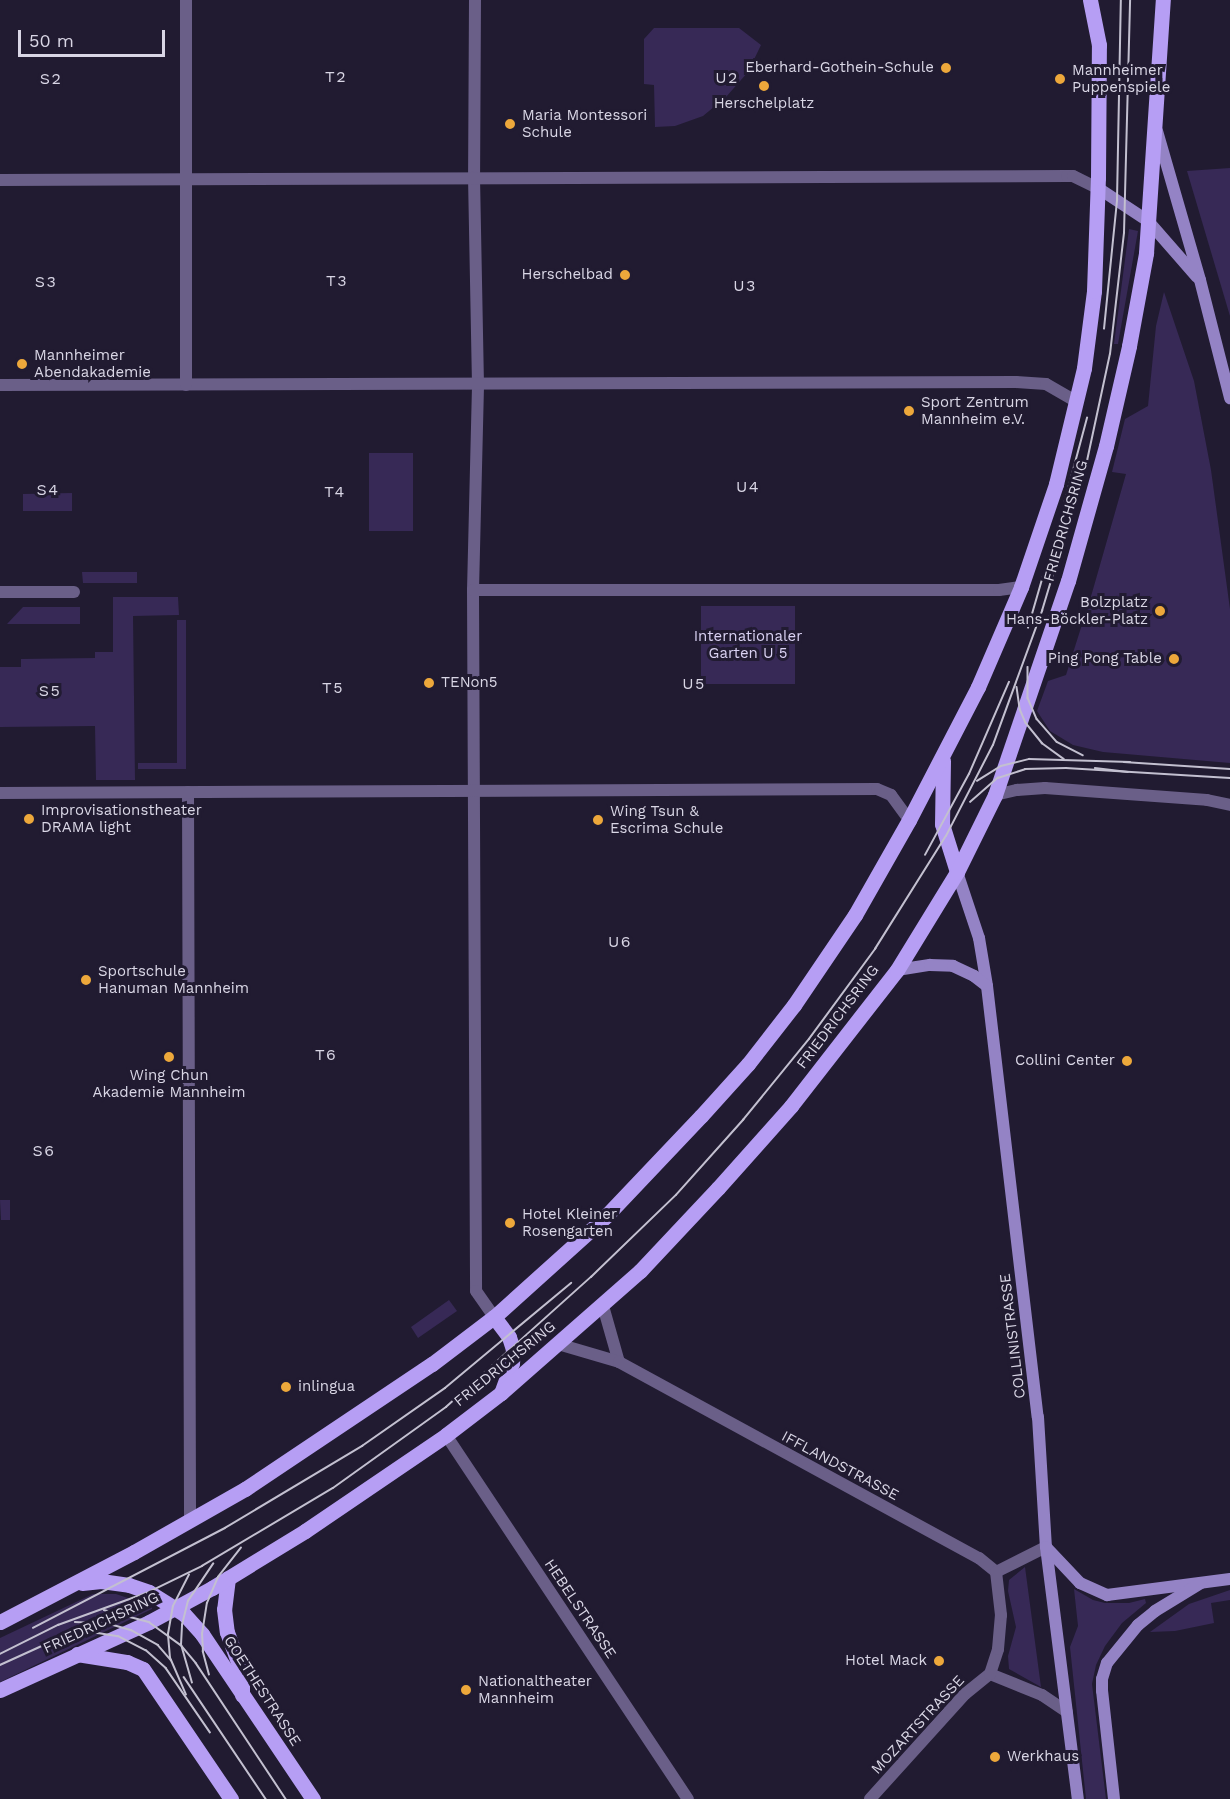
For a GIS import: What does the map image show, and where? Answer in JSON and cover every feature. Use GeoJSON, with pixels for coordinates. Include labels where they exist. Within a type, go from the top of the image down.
{"type":"FeatureCollection","features":[{"type":"Feature","properties":{"kind":"main road","name":"FRIEDRICHSRING"},"geometry":{"type":"LineString","coordinates":[[0,1622],[190,1521],[351,1420],[432,1364],[494,1317],[606,1216],[748,1064],[794,1005],[855,915],[909,820],[978,687],[1021,588],[1056,484],[1084,368],[1094,291],[1098,188],[1099,45],[1090,0]]}},
{"type":"Feature","properties":{"kind":"main road","name":"FRIEDRICHSRING"},"geometry":{"type":"LineString","coordinates":[[0,1690],[175,1608],[228,1578],[304,1531],[446,1435],[501,1394],[603,1306],[675,1234],[791,1106],[897,970],[957,872],[995,795],[1068,581],[1106,446],[1129,346],[1146,253],[1163,0]]}},
{"type":"Feature","properties":{"kind":"main road"},"geometry":{"type":"LineString","coordinates":[[943,755],[942,824],[957,872]]}},
{"type":"Feature","properties":{"kind":"main road"},"geometry":{"type":"LineString","coordinates":[[494,1317],[509,1337],[513,1349],[512,1363],[501,1394]]}},
{"type":"Feature","properties":{"kind":"main road"},"geometry":{"type":"LineString","coordinates":[[228,1578],[224,1609],[227,1632],[242,1673],[242,1695]]}},
{"type":"Feature","properties":{"kind":"main road","name":"GOETHESTRASSE"},"geometry":{"type":"LineString","coordinates":[[76,1583],[122,1582],[149,1592],[175,1608],[202,1634],[313,1799]]}},
{"type":"Feature","properties":{"kind":"main road"},"geometry":{"type":"LineString","coordinates":[[77,1654],[127,1662],[144,1670],[231,1799]]}},
{"type":"Feature","properties":{"kind":"street"},"geometry":{"type":"LineString","coordinates":[[186,0],[186,385]]}},
{"type":"Feature","properties":{"kind":"street"},"geometry":{"type":"LineString","coordinates":[[475,0],[474,177],[478,386],[473,591],[476,1291],[494,1317]]}},
{"type":"Feature","properties":{"kind":"street"},"geometry":{"type":"LineString","coordinates":[[1155,127],[1200,280],[1230,399]]}},
{"type":"Feature","properties":{"kind":"street"},"geometry":{"type":"LineString","coordinates":[[0,180],[1073,176],[1098,188],[1148,221],[1200,280]]}},
{"type":"Feature","properties":{"kind":"street"},"geometry":{"type":"LineString","coordinates":[[0,385],[478,386],[1016,382],[1046,384],[1077,402]]}},
{"type":"Feature","properties":{"kind":"street"},"geometry":{"type":"LineString","coordinates":[[473,591],[999,590],[1021,588]]}},
{"type":"Feature","properties":{"kind":"street"},"geometry":{"type":"LineString","coordinates":[[0,592],[74,592]]}},
{"type":"Feature","properties":{"kind":"street"},"geometry":{"type":"LineString","coordinates":[[995,795],[1017,790],[1045,788],[1208,800],[1230,805]]}},
{"type":"Feature","properties":{"kind":"street"},"geometry":{"type":"LineString","coordinates":[[0,793],[473,789],[877,789],[891,795],[909,820]]}},
{"type":"Feature","properties":{"kind":"street"},"geometry":{"type":"LineString","coordinates":[[188,792],[190,1521]]}},
{"type":"Feature","properties":{"kind":"street","name":"COLLINISTRASSE"},"geometry":{"type":"LineString","coordinates":[[957,872],[979,938],[987,986],[1038,1418],[1046,1546],[1078,1799]]}},
{"type":"Feature","properties":{"kind":"street"},"geometry":{"type":"LineString","coordinates":[[897,970],[930,965],[953,966],[974,976],[987,986]]}},
{"type":"Feature","properties":{"kind":"street"},"geometry":{"type":"LineString","coordinates":[[603,1306],[619,1362]]}},
{"type":"Feature","properties":{"kind":"street","name":"IFFLANDSTRASSE"},"geometry":{"type":"LineString","coordinates":[[558,1344],[619,1362],[980,1558],[996,1572]]}},
{"type":"Feature","properties":{"kind":"street","name":"HEBELSTRASSE"},"geometry":{"type":"LineString","coordinates":[[446,1435],[688,1799]]}},
{"type":"Feature","properties":{"kind":"street"},"geometry":{"type":"LineString","coordinates":[[1067,1712],[1042,1695],[990,1674],[998,1649],[1001,1615],[996,1572],[1046,1546],[1080,1583],[1098,1593],[1118,1595],[1230,1579]]}},
{"type":"Feature","properties":{"kind":"street"},"geometry":{"type":"LineString","coordinates":[[1114,1799],[1102,1691],[1102,1679],[1107,1663],[1138,1625],[1155,1611],[1201,1584]]}},
{"type":"Feature","properties":{"kind":"street","name":"MOZARTSTRASSE"},"geometry":{"type":"LineString","coordinates":[[870,1799],[965,1694],[990,1674]]}},
{"type":"Feature","properties":{"kind":"green space"},"geometry":{"type":"Polygon","coordinates":[[[654,28],[739,28],[761,45],[748,72],[726,97],[703,116],[675,126],[655,127],[654,85],[644,84],[644,39],[654,28]]]}},
{"type":"Feature","properties":{"kind":"green space"},"geometry":{"type":"Polygon","coordinates":[[[1230,168],[1230,316],[1187,171],[1230,168]]]}},
{"type":"Feature","properties":{"kind":"green space"},"geometry":{"type":"Polygon","coordinates":[[[1129,229],[1138,231],[1118,344],[1114,344],[1129,229]]]}},
{"type":"Feature","properties":{"kind":"green space"},"geometry":{"type":"Polygon","coordinates":[[[1164,292],[1194,381],[1211,470],[1230,609],[1230,763],[1103,752],[1073,745],[1050,731],[1037,711],[1048,681],[1066,675],[1092,593],[1126,474],[1112,472],[1125,419],[1148,406],[1156,326],[1164,292]]]}},
{"type":"Feature","properties":{"kind":"green space"},"geometry":{"type":"Polygon","coordinates":[[[369,453],[413,453],[413,531],[369,531],[369,453]]]}},
{"type":"Feature","properties":{"kind":"green space"},"geometry":{"type":"Polygon","coordinates":[[[72,493],[72,511],[23,511],[23,494],[72,493]]]}},
{"type":"Feature","properties":{"kind":"green space"},"geometry":{"type":"Polygon","coordinates":[[[82,572],[137,572],[137,583],[83,583],[82,572]]]}},
{"type":"Feature","properties":{"kind":"green space"},"geometry":{"type":"Polygon","coordinates":[[[113,597],[178,597],[179,615],[133,616],[135,780],[96,780],[95,726],[0,727],[0,667],[21,667],[21,659],[95,658],[95,652],[113,652],[113,597]]]}},
{"type":"Feature","properties":{"kind":"green space","name":"Internationaler Garten U 5"},"geometry":{"type":"Polygon","coordinates":[[[701,606],[795,606],[795,684],[701,684],[701,606]]]}},
{"type":"Feature","properties":{"kind":"green space"},"geometry":{"type":"Polygon","coordinates":[[[23,607],[80,607],[80,624],[7,624],[23,607]]]}},
{"type":"Feature","properties":{"kind":"green space"},"geometry":{"type":"Polygon","coordinates":[[[177,620],[186,620],[186,769],[138,769],[138,763],[177,763],[177,620]]]}},
{"type":"Feature","properties":{"kind":"green space"},"geometry":{"type":"Polygon","coordinates":[[[0,1200],[10,1200],[10,1220],[1,1220],[0,1200]]]}},
{"type":"Feature","properties":{"kind":"green space"},"geometry":{"type":"Polygon","coordinates":[[[449,1300],[457,1311],[418,1338],[411,1327],[449,1300]]]}},
{"type":"Feature","properties":{"kind":"green space"},"geometry":{"type":"Polygon","coordinates":[[[1025,1567],[1041,1687],[1009,1669],[1008,1656],[1016,1627],[1008,1591],[1009,1580],[1025,1567]]]}},
{"type":"Feature","properties":{"kind":"green space"},"geometry":{"type":"Polygon","coordinates":[[[1074,1589],[1093,1600],[1105,1603],[1129,1603],[1145,1599],[1146,1603],[1122,1623],[1105,1646],[1096,1665],[1092,1684],[1106,1799],[1086,1799],[1070,1647],[1078,1626],[1074,1589]]]}},
{"type":"Feature","properties":{"kind":"green space"},"geometry":{"type":"Polygon","coordinates":[[[1230,1590],[1230,1600],[1211,1603],[1214,1623],[1175,1631],[1150,1632],[1189,1604],[1230,1590]]]}},
{"type":"Feature","properties":{"kind":"green space"},"geometry":{"type":"Polygon","coordinates":[[[93,1594],[116,1594],[152,1606],[152,1609],[0,1682],[0,1638],[93,1594]]]}},
{"type":"Feature","properties":{"kind":"tram line"},"geometry":{"type":"LineString","coordinates":[[1104,329],[1117,200],[1121,0]]}},
{"type":"Feature","properties":{"kind":"tram line"},"geometry":{"type":"LineString","coordinates":[[0,1654],[58,1625],[149,1592],[202,1566],[333,1488],[446,1407],[591,1277],[676,1195],[743,1120],[809,1039],[875,949],[946,836],[993,745],[1042,611],[1087,461],[1110,354],[1124,233],[1130,0]]}},
{"type":"Feature","properties":{"kind":"tram line"},"geometry":{"type":"LineString","coordinates":[[1064,504],[1087,418]]}},
{"type":"Feature","properties":{"kind":"tram line"},"geometry":{"type":"LineString","coordinates":[[1028,628],[1043,576]]}},
{"type":"Feature","properties":{"kind":"tram line"},"geometry":{"type":"LineString","coordinates":[[1028,667],[1028,698],[1037,719],[1057,742],[1083,755]]}},
{"type":"Feature","properties":{"kind":"tram line"},"geometry":{"type":"LineString","coordinates":[[925,855],[969,774],[1009,682]]}},
{"type":"Feature","properties":{"kind":"tram line"},"geometry":{"type":"LineString","coordinates":[[1017,687],[1020,709],[1026,723],[1042,743],[1064,759]]}},
{"type":"Feature","properties":{"kind":"tram line"},"geometry":{"type":"LineString","coordinates":[[977,781],[1001,766],[1029,759],[1130,762]]}},
{"type":"Feature","properties":{"kind":"tram line"},"geometry":{"type":"LineString","coordinates":[[1124,762],[1230,769]]}},
{"type":"Feature","properties":{"kind":"tram line"},"geometry":{"type":"LineString","coordinates":[[970,802],[998,778],[1025,769],[1066,768],[1230,778]]}},
{"type":"Feature","properties":{"kind":"tram line"},"geometry":{"type":"LineString","coordinates":[[1095,768],[1128,772]]}},
{"type":"Feature","properties":{"kind":"tram line"},"geometry":{"type":"LineString","coordinates":[[33,1628],[225,1528],[362,1446],[445,1388],[571,1283]]}},
{"type":"Feature","properties":{"kind":"tram line"},"geometry":{"type":"LineString","coordinates":[[209,1675],[203,1652],[202,1634],[207,1603],[218,1577],[241,1548]]}},
{"type":"Feature","properties":{"kind":"tram line"},"geometry":{"type":"LineString","coordinates":[[192,1683],[181,1645],[182,1625],[188,1601],[213,1564]]}},
{"type":"Feature","properties":{"kind":"tram line"},"geometry":{"type":"LineString","coordinates":[[186,1695],[170,1658],[168,1634],[173,1606],[189,1575]]}},
{"type":"Feature","properties":{"kind":"tram line"},"geometry":{"type":"LineString","coordinates":[[104,1610],[149,1622],[181,1645],[196,1663],[286,1799]]}},
{"type":"Feature","properties":{"kind":"tram line"},"geometry":{"type":"LineString","coordinates":[[75,1622],[110,1624],[131,1630],[158,1645],[171,1660]]}},
{"type":"Feature","properties":{"kind":"tram line"},"geometry":{"type":"LineString","coordinates":[[0,1665],[66,1635],[98,1633],[118,1636],[146,1650],[166,1668],[210,1732]]}},
{"type":"Feature","properties":{"kind":"tram line"},"geometry":{"type":"LineString","coordinates":[[184,1677],[266,1799]]}},
{"type":"Feature","properties":{"kind":"place","name":"Eberhard-Gothein-Schule"},"geometry":{"type":"Point","coordinates":[946,68]}},
{"type":"Feature","properties":{"kind":"place","name":"Mannheimer Puppenspiele"},"geometry":{"type":"Point","coordinates":[1060,79]}},
{"type":"Feature","properties":{"kind":"place","name":"Herschelplatz"},"geometry":{"type":"Point","coordinates":[764,86]}},
{"type":"Feature","properties":{"kind":"place","name":"Maria Montessori Schule"},"geometry":{"type":"Point","coordinates":[510,124]}},
{"type":"Feature","properties":{"kind":"place","name":"Herschelbad"},"geometry":{"type":"Point","coordinates":[625,275]}},
{"type":"Feature","properties":{"kind":"place","name":"Mannheimer Abendakademie"},"geometry":{"type":"Point","coordinates":[22,364]}},
{"type":"Feature","properties":{"kind":"place","name":"Sport Zentrum Mannheim e.V."},"geometry":{"type":"Point","coordinates":[909,411]}},
{"type":"Feature","properties":{"kind":"place","name":"Bolzplatz Hans-Böckler-Platz"},"geometry":{"type":"Point","coordinates":[1160,611]}},
{"type":"Feature","properties":{"kind":"place","name":"Ping Pong Table"},"geometry":{"type":"Point","coordinates":[1174,659]}},
{"type":"Feature","properties":{"kind":"place","name":"TENon5"},"geometry":{"type":"Point","coordinates":[429,683]}},
{"type":"Feature","properties":{"kind":"place","name":"Improvisationstheater DRAMA light"},"geometry":{"type":"Point","coordinates":[29,819]}},
{"type":"Feature","properties":{"kind":"place","name":"Wing Tsun & Escrima Schule"},"geometry":{"type":"Point","coordinates":[598,820]}},
{"type":"Feature","properties":{"kind":"place","name":"Sportschule Hanuman Mannheim"},"geometry":{"type":"Point","coordinates":[86,980]}},
{"type":"Feature","properties":{"kind":"place","name":"Wing Chun Akademie Mannheim"},"geometry":{"type":"Point","coordinates":[169,1057]}},
{"type":"Feature","properties":{"kind":"place","name":"Collini Center"},"geometry":{"type":"Point","coordinates":[1127,1061]}},
{"type":"Feature","properties":{"kind":"place","name":"Hotel Kleiner Rosengarten"},"geometry":{"type":"Point","coordinates":[510,1223]}},
{"type":"Feature","properties":{"kind":"place","name":"inlingua"},"geometry":{"type":"Point","coordinates":[286,1387]}},
{"type":"Feature","properties":{"kind":"place","name":"Hotel Mack"},"geometry":{"type":"Point","coordinates":[939,1661]}},
{"type":"Feature","properties":{"kind":"place","name":"Nationaltheater Mannheim"},"geometry":{"type":"Point","coordinates":[466,1690]}},
{"type":"Feature","properties":{"kind":"place","name":"Werkhaus"},"geometry":{"type":"Point","coordinates":[995,1757]}},
{"type":"Feature","properties":{"kind":"district","name":"T2"},"geometry":{"type":"Point","coordinates":[336,77]}},
{"type":"Feature","properties":{"kind":"district","name":"U2"},"geometry":{"type":"Point","coordinates":[727,78]}},
{"type":"Feature","properties":{"kind":"district","name":"S2"},"geometry":{"type":"Point","coordinates":[51,79]}},
{"type":"Feature","properties":{"kind":"district","name":"T3"},"geometry":{"type":"Point","coordinates":[337,281]}},
{"type":"Feature","properties":{"kind":"district","name":"S3"},"geometry":{"type":"Point","coordinates":[46,282]}},
{"type":"Feature","properties":{"kind":"district","name":"U3"},"geometry":{"type":"Point","coordinates":[745,286]}},
{"type":"Feature","properties":{"kind":"district","name":"U4"},"geometry":{"type":"Point","coordinates":[748,487]}},
{"type":"Feature","properties":{"kind":"district","name":"S4"},"geometry":{"type":"Point","coordinates":[48,490]}},
{"type":"Feature","properties":{"kind":"district","name":"T4"},"geometry":{"type":"Point","coordinates":[335,492]}},
{"type":"Feature","properties":{"kind":"district","name":"U5"},"geometry":{"type":"Point","coordinates":[694,684]}},
{"type":"Feature","properties":{"kind":"district","name":"T5"},"geometry":{"type":"Point","coordinates":[333,688]}},
{"type":"Feature","properties":{"kind":"district","name":"S5"},"geometry":{"type":"Point","coordinates":[50,691]}},
{"type":"Feature","properties":{"kind":"district","name":"U6"},"geometry":{"type":"Point","coordinates":[620,942]}},
{"type":"Feature","properties":{"kind":"district","name":"T6"},"geometry":{"type":"Point","coordinates":[326,1055]}},
{"type":"Feature","properties":{"kind":"district","name":"S6"},"geometry":{"type":"Point","coordinates":[44,1151]}}]}
